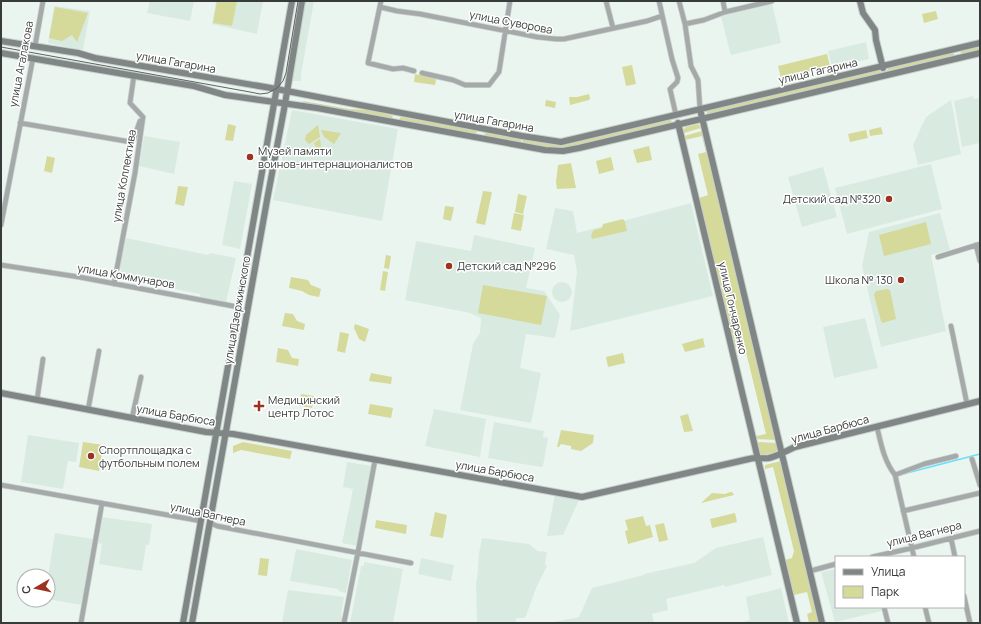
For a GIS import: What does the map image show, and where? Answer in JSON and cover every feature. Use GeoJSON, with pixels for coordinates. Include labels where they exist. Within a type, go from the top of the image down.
{"type":"FeatureCollection","features":[{"type":"Feature","properties":{"kind":"main road","name":"улица Дзержинского"},"geometry":{"type":"LineString","coordinates":[[183,623],[292,1]]}},
{"type":"Feature","properties":{"kind":"main road","name":"улица Дзержинского"},"geometry":{"type":"LineString","coordinates":[[192,623],[302,1]]}},
{"type":"Feature","properties":{"kind":"main road"},"geometry":{"type":"LineString","coordinates":[[860,1],[863,13],[875,30],[885,76]]}},
{"type":"Feature","properties":{"kind":"main road","name":"улица Гагарина"},"geometry":{"type":"LineString","coordinates":[[1,41],[564,142],[980,43]]}},
{"type":"Feature","properties":{"kind":"main road","name":"улица Агалакова"},"geometry":{"type":"LineString","coordinates":[[33,58],[35,46]]}},
{"type":"Feature","properties":{"kind":"main road"},"geometry":{"type":"LineString","coordinates":[[956,48],[958,58]]}},
{"type":"Feature","properties":{"kind":"main road","name":"улица Гагарина"},"geometry":{"type":"LineString","coordinates":[[1,53],[194,86],[225,95],[275,102],[544,150],[562,151],[679,125],[980,53]]}},
{"type":"Feature","properties":{"kind":"main road","name":"улица Гончаренко"},"geometry":{"type":"LineString","coordinates":[[700,109],[822,623]]}},
{"type":"Feature","properties":{"kind":"main road"},"geometry":{"type":"LineString","coordinates":[[395,123],[397,113]]}},
{"type":"Feature","properties":{"kind":"main road","name":"улица Гончаренко"},"geometry":{"type":"LineString","coordinates":[[676,115],[797,623]]}},
{"type":"Feature","properties":{"kind":"main road"},"geometry":{"type":"LineString","coordinates":[[480,138],[482,128]]}},
{"type":"Feature","properties":{"kind":"main road"},"geometry":{"type":"LineString","coordinates":[[248,255],[257,257]]}},
{"type":"Feature","properties":{"kind":"main road","name":"улица Коммунаров"},"geometry":{"type":"LineString","coordinates":[[238,307],[248,310]]}},
{"type":"Feature","properties":{"kind":"main road","name":"улица Барбюса"},"geometry":{"type":"LineString","coordinates":[[1,393],[216,433],[226,433],[582,496],[749,459],[777,456],[795,447],[980,400]]}},
{"type":"Feature","properties":{"kind":"main road","name":"улица Вагнера"},"geometry":{"type":"LineString","coordinates":[[201,522],[210,523]]}},
{"type":"Feature","properties":{"kind":"street","name":"улица Агалакова"},"geometry":{"type":"LineString","coordinates":[[35,46],[43,1]]}},
{"type":"Feature","properties":{"kind":"street"},"geometry":{"type":"LineString","coordinates":[[381,1],[368,63],[393,69],[403,68],[414,71]]}},
{"type":"Feature","properties":{"kind":"street"},"geometry":{"type":"LineString","coordinates":[[422,73],[452,80],[465,85],[489,85],[499,72],[510,1]]}},
{"type":"Feature","properties":{"kind":"street"},"geometry":{"type":"LineString","coordinates":[[606,1],[613,28]]}},
{"type":"Feature","properties":{"kind":"street","name":"улица Гончаренко"},"geometry":{"type":"LineString","coordinates":[[659,1],[672,59],[678,74],[677,82],[670,89],[676,115]]}},
{"type":"Feature","properties":{"kind":"street","name":"улица Гончаренко"},"geometry":{"type":"LineString","coordinates":[[679,1],[685,24],[691,66],[698,80],[700,109]]}},
{"type":"Feature","properties":{"kind":"street"},"geometry":{"type":"LineString","coordinates":[[723,1],[725,12]]}},
{"type":"Feature","properties":{"kind":"street"},"geometry":{"type":"LineString","coordinates":[[685,24],[704,20],[725,12],[772,1]]}},
{"type":"Feature","properties":{"kind":"street","name":"улица Суворова"},"geometry":{"type":"LineString","coordinates":[[380,7],[537,37],[556,39],[647,21],[662,16]]}},
{"type":"Feature","properties":{"kind":"street","name":"улица Агалакова"},"geometry":{"type":"LineString","coordinates":[[1,225],[33,58]]}},
{"type":"Feature","properties":{"kind":"street","name":"улица Коллектива"},"geometry":{"type":"LineString","coordinates":[[114,284],[135,173],[143,118],[130,103],[134,75]]}},
{"type":"Feature","properties":{"kind":"street"},"geometry":{"type":"LineString","coordinates":[[20,123],[131,142],[133,141],[142,116]]}},
{"type":"Feature","properties":{"kind":"street"},"geometry":{"type":"LineString","coordinates":[[938,257],[978,244],[980,261]]}},
{"type":"Feature","properties":{"kind":"street","name":"улица Коммунаров"},"geometry":{"type":"LineString","coordinates":[[1,265],[238,307]]}},
{"type":"Feature","properties":{"kind":"street"},"geometry":{"type":"LineString","coordinates":[[951,326],[967,404]]}},
{"type":"Feature","properties":{"kind":"street"},"geometry":{"type":"LineString","coordinates":[[88,410],[99,351]]}},
{"type":"Feature","properties":{"kind":"street"},"geometry":{"type":"LineString","coordinates":[[37,400],[43,360]]}},
{"type":"Feature","properties":{"kind":"street"},"geometry":{"type":"LineString","coordinates":[[132,418],[141,377]]}},
{"type":"Feature","properties":{"kind":"street"},"geometry":{"type":"LineString","coordinates":[[877,427],[883,450],[894,475],[914,556]]}},
{"type":"Feature","properties":{"kind":"street"},"geometry":{"type":"LineString","coordinates":[[894,475],[924,464],[956,456]]}},
{"type":"Feature","properties":{"kind":"street"},"geometry":{"type":"LineString","coordinates":[[972,459],[980,485]]}},
{"type":"Feature","properties":{"kind":"street"},"geometry":{"type":"LineString","coordinates":[[344,623],[375,460]]}},
{"type":"Feature","properties":{"kind":"street","name":"улица Вагнера"},"geometry":{"type":"LineString","coordinates":[[1,485],[201,522]]}},
{"type":"Feature","properties":{"kind":"street"},"geometry":{"type":"LineString","coordinates":[[903,511],[980,493]]}},
{"type":"Feature","properties":{"kind":"street"},"geometry":{"type":"LineString","coordinates":[[81,623],[102,503]]}},
{"type":"Feature","properties":{"kind":"street","name":"улица Вагнера"},"geometry":{"type":"LineString","coordinates":[[210,523],[217,526],[411,563]]}},
{"type":"Feature","properties":{"kind":"street","name":"улица Вагнера"},"geometry":{"type":"LineString","coordinates":[[876,556],[980,531]]}},
{"type":"Feature","properties":{"kind":"street"},"geometry":{"type":"LineString","coordinates":[[951,538],[955,556]]}},
{"type":"Feature","properties":{"kind":"street"},"geometry":{"type":"LineString","coordinates":[[810,571],[835,564]]}},
{"type":"Feature","properties":{"kind":"street"},"geometry":{"type":"LineString","coordinates":[[965,600],[970,623]]}},
{"type":"Feature","properties":{"kind":"street"},"geometry":{"type":"LineString","coordinates":[[884,608],[888,623]]}},
{"type":"Feature","properties":{"kind":"street"},"geometry":{"type":"LineString","coordinates":[[925,608],[929,623]]}},
{"type":"Feature","properties":{"kind":"shaded area"},"geometry":{"type":"Polygon","coordinates":[[[150,1],[194,1],[190,21],[147,13],[150,1]]]}},
{"type":"Feature","properties":{"kind":"shaded area"},"geometry":{"type":"Polygon","coordinates":[[[216,1],[263,1],[257,34],[212,24],[216,1]]]}},
{"type":"Feature","properties":{"kind":"shaded area"},"geometry":{"type":"Polygon","coordinates":[[[305,1],[314,1],[301,81],[293,81],[292,76],[305,1]]]}},
{"type":"Feature","properties":{"kind":"shaded area"},"geometry":{"type":"Polygon","coordinates":[[[772,3],[781,43],[731,55],[721,17],[727,13],[772,3]]]}},
{"type":"Feature","properties":{"kind":"shaded area"},"geometry":{"type":"Polygon","coordinates":[[[54,6],[90,11],[83,50],[48,43],[54,6]]]}},
{"type":"Feature","properties":{"kind":"shaded area"},"geometry":{"type":"Polygon","coordinates":[[[866,42],[869,59],[832,67],[828,51],[866,42]]]}},
{"type":"Feature","properties":{"kind":"shaded area"},"geometry":{"type":"Polygon","coordinates":[[[973,96],[974,99],[980,98],[980,143],[962,147],[954,101],[973,96]]]}},
{"type":"Feature","properties":{"kind":"shaded area"},"geometry":{"type":"Polygon","coordinates":[[[951,100],[961,154],[918,165],[913,145],[926,117],[951,100]]]}},
{"type":"Feature","properties":{"kind":"shaded area"},"geometry":{"type":"Polygon","coordinates":[[[292,110],[398,129],[382,221],[273,200],[292,110]]]}},
{"type":"Feature","properties":{"kind":"shaded area"},"geometry":{"type":"Polygon","coordinates":[[[144,136],[180,142],[174,174],[139,166],[144,136]]]}},
{"type":"Feature","properties":{"kind":"shaded area","name":"Детский сад №320"},"geometry":{"type":"Polygon","coordinates":[[[931,164],[942,209],[847,234],[835,188],[931,164]]]}},
{"type":"Feature","properties":{"kind":"shaded area"},"geometry":{"type":"Polygon","coordinates":[[[823,167],[837,217],[802,227],[788,177],[823,167]]]}},
{"type":"Feature","properties":{"kind":"shaded area"},"geometry":{"type":"Polygon","coordinates":[[[234,181],[252,184],[240,249],[222,245],[234,181]]]}},
{"type":"Feature","properties":{"kind":"shaded area"},"geometry":{"type":"Polygon","coordinates":[[[691,203],[713,296],[570,331],[577,272],[574,255],[546,249],[555,208],[573,211],[577,233],[691,203]]]}},
{"type":"Feature","properties":{"kind":"shaded area","name":"Школа № 130"},"geometry":{"type":"Polygon","coordinates":[[[940,213],[950,250],[931,255],[946,331],[881,347],[862,266],[869,232],[940,213]]]}},
{"type":"Feature","properties":{"kind":"shaded area"},"geometry":{"type":"Polygon","coordinates":[[[474,235],[535,248],[526,288],[544,291],[560,315],[555,338],[526,334],[520,368],[541,373],[531,423],[460,410],[473,344],[480,333],[481,318],[470,313],[405,300],[416,241],[471,251],[474,235]]]}},
{"type":"Feature","properties":{"kind":"shaded area"},"geometry":{"type":"Polygon","coordinates":[[[126,238],[208,255],[210,253],[236,258],[226,302],[200,297],[200,294],[119,278],[121,269],[119,268],[126,238]]]}},
{"type":"Feature","properties":{"kind":"shaded area"},"geometry":{"type":"Polygon","coordinates":[[[562,282],[569,285],[572,292],[569,299],[562,302],[555,299],[552,292],[555,285],[562,282]]]}},
{"type":"Feature","properties":{"kind":"shaded area"},"geometry":{"type":"Polygon","coordinates":[[[865,318],[878,368],[834,378],[823,327],[865,318]]]}},
{"type":"Feature","properties":{"kind":"shaded area"},"geometry":{"type":"Polygon","coordinates":[[[434,409],[486,419],[480,457],[425,446],[434,409]]]}},
{"type":"Feature","properties":{"kind":"shaded area"},"geometry":{"type":"Polygon","coordinates":[[[494,422],[544,431],[543,437],[548,438],[543,466],[541,467],[488,458],[494,422]]]}},
{"type":"Feature","properties":{"kind":"shaded area"},"geometry":{"type":"Polygon","coordinates":[[[28,435],[79,443],[76,462],[68,461],[63,489],[21,482],[28,435]]]}},
{"type":"Feature","properties":{"kind":"shaded area"},"geometry":{"type":"Polygon","coordinates":[[[347,462],[372,466],[357,546],[342,543],[353,489],[343,487],[347,462]]]}},
{"type":"Feature","properties":{"kind":"shaded area"},"geometry":{"type":"Polygon","coordinates":[[[555,494],[579,500],[563,535],[547,536],[555,494]]]}},
{"type":"Feature","properties":{"kind":"shaded area"},"geometry":{"type":"Polygon","coordinates":[[[102,517],[152,524],[149,545],[146,545],[142,571],[99,564],[102,544],[98,543],[102,517]]]}},
{"type":"Feature","properties":{"kind":"shaded area"},"geometry":{"type":"Polygon","coordinates":[[[55,533],[93,539],[81,605],[56,600],[56,568],[49,568],[55,533]]]}},
{"type":"Feature","properties":{"kind":"shaded area"},"geometry":{"type":"Polygon","coordinates":[[[763,537],[772,575],[725,587],[724,585],[666,599],[668,610],[652,614],[654,623],[549,623],[579,617],[592,588],[644,574],[694,563],[716,548],[763,537]]]}},
{"type":"Feature","properties":{"kind":"shaded area"},"geometry":{"type":"Polygon","coordinates":[[[482,538],[529,544],[538,551],[547,552],[545,564],[547,566],[536,588],[526,616],[524,618],[516,618],[516,623],[461,623],[477,622],[476,581],[482,538]]]}},
{"type":"Feature","properties":{"kind":"shaded area"},"geometry":{"type":"Polygon","coordinates":[[[296,549],[352,560],[346,593],[339,591],[338,589],[290,581],[296,549]]]}},
{"type":"Feature","properties":{"kind":"shaded area"},"geometry":{"type":"Polygon","coordinates":[[[421,558],[454,565],[451,581],[418,574],[421,558]]]}},
{"type":"Feature","properties":{"kind":"shaded area"},"geometry":{"type":"Polygon","coordinates":[[[364,562],[403,569],[393,623],[350,623],[361,566],[364,566],[364,562]]]}},
{"type":"Feature","properties":{"kind":"shaded area"},"geometry":{"type":"Polygon","coordinates":[[[835,569],[835,608],[881,608],[882,611],[835,622],[821,572],[835,569]]]}},
{"type":"Feature","properties":{"kind":"shaded area"},"geometry":{"type":"Polygon","coordinates":[[[781,588],[789,623],[740,623],[750,620],[746,597],[781,588]]]}},
{"type":"Feature","properties":{"kind":"shaded area"},"geometry":{"type":"Polygon","coordinates":[[[288,590],[344,597],[341,616],[343,617],[342,623],[282,623],[288,590]]]}},
{"type":"Feature","properties":{"kind":"green space"},"geometry":{"type":"Polygon","coordinates":[[[217,1],[237,1],[232,26],[213,23],[217,1]]]}},
{"type":"Feature","properties":{"kind":"green space"},"geometry":{"type":"Polygon","coordinates":[[[55,7],[88,13],[77,42],[72,35],[62,41],[49,38],[55,7]]]}},
{"type":"Feature","properties":{"kind":"green space"},"geometry":{"type":"Polygon","coordinates":[[[936,11],[938,19],[924,23],[922,14],[936,11]]]}},
{"type":"Feature","properties":{"kind":"green space"},"geometry":{"type":"Polygon","coordinates":[[[980,46],[980,50],[963,54],[960,52],[962,50],[980,46]]]}},
{"type":"Feature","properties":{"kind":"green space"},"geometry":{"type":"Polygon","coordinates":[[[952,53],[954,56],[887,71],[888,68],[952,53]]]}},
{"type":"Feature","properties":{"kind":"green space"},"geometry":{"type":"Polygon","coordinates":[[[827,54],[830,66],[781,78],[778,66],[827,54]]]}},
{"type":"Feature","properties":{"kind":"green space"},"geometry":{"type":"Polygon","coordinates":[[[632,65],[636,84],[626,86],[622,67],[632,65]]]}},
{"type":"Feature","properties":{"kind":"green space"},"geometry":{"type":"Polygon","coordinates":[[[879,70],[881,72],[880,74],[707,115],[707,111],[879,70]]]}},
{"type":"Feature","properties":{"kind":"green space"},"geometry":{"type":"Polygon","coordinates":[[[415,74],[435,78],[435,85],[414,82],[415,74]]]}},
{"type":"Feature","properties":{"kind":"green space"},"geometry":{"type":"Polygon","coordinates":[[[589,94],[589,100],[570,105],[569,97],[589,94]]]}},
{"type":"Feature","properties":{"kind":"green space"},"geometry":{"type":"Polygon","coordinates":[[[546,100],[556,102],[555,108],[545,106],[546,100]]]}},
{"type":"Feature","properties":{"kind":"green space"},"geometry":{"type":"Polygon","coordinates":[[[303,101],[349,109],[368,110],[391,115],[393,117],[391,119],[303,103],[303,101]]]}},
{"type":"Feature","properties":{"kind":"green space"},"geometry":{"type":"Polygon","coordinates":[[[401,117],[476,130],[477,132],[475,134],[400,120],[399,119],[401,117]]]}},
{"type":"Feature","properties":{"kind":"green space"},"geometry":{"type":"Polygon","coordinates":[[[671,120],[672,123],[568,147],[546,147],[523,143],[522,139],[557,145],[567,144],[671,120]]]}},
{"type":"Feature","properties":{"kind":"green space"},"geometry":{"type":"Polygon","coordinates":[[[228,124],[236,126],[233,141],[225,140],[228,124]]]}},
{"type":"Feature","properties":{"kind":"green space"},"geometry":{"type":"Polygon","coordinates":[[[698,124],[701,128],[684,133],[683,130],[686,127],[698,124]]]}},
{"type":"Feature","properties":{"kind":"green space"},"geometry":{"type":"Polygon","coordinates":[[[318,125],[320,137],[309,144],[305,140],[306,135],[318,125]]]}},
{"type":"Feature","properties":{"kind":"green space"},"geometry":{"type":"Polygon","coordinates":[[[881,127],[883,134],[870,136],[869,130],[881,127]]]}},
{"type":"Feature","properties":{"kind":"green space"},"geometry":{"type":"Polygon","coordinates":[[[321,130],[341,133],[334,144],[324,137],[321,130]]]}},
{"type":"Feature","properties":{"kind":"green space"},"geometry":{"type":"Polygon","coordinates":[[[866,130],[868,138],[850,142],[848,134],[866,130]]]}},
{"type":"Feature","properties":{"kind":"green space"},"geometry":{"type":"Polygon","coordinates":[[[702,131],[776,440],[756,439],[749,412],[756,436],[766,434],[744,344],[735,347],[748,407],[699,198],[708,195],[698,154],[706,152],[702,136],[685,140],[684,136],[702,131]]]}},
{"type":"Feature","properties":{"kind":"green space"},"geometry":{"type":"Polygon","coordinates":[[[486,132],[521,139],[521,143],[486,136],[484,135],[486,132]]]}},
{"type":"Feature","properties":{"kind":"green space"},"geometry":{"type":"Polygon","coordinates":[[[320,139],[322,153],[320,154],[315,149],[316,147],[314,143],[320,139]]]}},
{"type":"Feature","properties":{"kind":"green space"},"geometry":{"type":"Polygon","coordinates":[[[649,146],[652,160],[637,163],[633,150],[649,146]]]}},
{"type":"Feature","properties":{"kind":"green space"},"geometry":{"type":"Polygon","coordinates":[[[47,156],[55,158],[52,173],[44,171],[47,156]]]}},
{"type":"Feature","properties":{"kind":"green space"},"geometry":{"type":"Polygon","coordinates":[[[611,157],[614,170],[599,174],[596,161],[611,157]]]}},
{"type":"Feature","properties":{"kind":"green space"},"geometry":{"type":"Polygon","coordinates":[[[571,163],[576,188],[557,189],[556,182],[558,165],[571,163]]]}},
{"type":"Feature","properties":{"kind":"green space"},"geometry":{"type":"Polygon","coordinates":[[[178,186],[188,187],[184,206],[175,204],[178,186]]]}},
{"type":"Feature","properties":{"kind":"green space"},"geometry":{"type":"Polygon","coordinates":[[[483,191],[492,192],[485,225],[476,223],[483,191]]]}},
{"type":"Feature","properties":{"kind":"green space"},"geometry":{"type":"Polygon","coordinates":[[[518,194],[527,196],[523,214],[515,212],[518,194]]]}},
{"type":"Feature","properties":{"kind":"green space"},"geometry":{"type":"Polygon","coordinates":[[[445,206],[454,207],[451,221],[443,219],[445,206]]]}},
{"type":"Feature","properties":{"kind":"green space"},"geometry":{"type":"Polygon","coordinates":[[[514,213],[524,215],[521,231],[511,229],[514,213]]]}},
{"type":"Feature","properties":{"kind":"green space"},"geometry":{"type":"Polygon","coordinates":[[[623,219],[627,231],[592,239],[591,235],[594,230],[602,228],[603,224],[623,219]]]}},
{"type":"Feature","properties":{"kind":"green space"},"geometry":{"type":"Polygon","coordinates":[[[926,222],[931,244],[884,256],[879,235],[926,222]]]}},
{"type":"Feature","properties":{"kind":"green space"},"geometry":{"type":"Polygon","coordinates":[[[386,255],[391,256],[389,269],[384,268],[386,255]]]}},
{"type":"Feature","properties":{"kind":"green space"},"geometry":{"type":"Polygon","coordinates":[[[383,271],[388,272],[385,291],[380,290],[383,271]]]}},
{"type":"Feature","properties":{"kind":"green space"},"geometry":{"type":"Polygon","coordinates":[[[291,277],[308,280],[311,285],[321,289],[319,297],[289,288],[291,277]]]}},
{"type":"Feature","properties":{"kind":"green space"},"geometry":{"type":"Polygon","coordinates":[[[483,285],[547,296],[541,325],[478,313],[483,285]]]}},
{"type":"Feature","properties":{"kind":"green space"},"geometry":{"type":"Polygon","coordinates":[[[887,289],[890,290],[896,319],[883,323],[881,321],[874,295],[876,291],[887,289]]]}},
{"type":"Feature","properties":{"kind":"green space"},"geometry":{"type":"Polygon","coordinates":[[[285,313],[293,314],[297,321],[305,324],[304,330],[282,326],[285,313]]]}},
{"type":"Feature","properties":{"kind":"green space"},"geometry":{"type":"Polygon","coordinates":[[[355,324],[369,329],[365,342],[359,339],[354,328],[355,324]]]}},
{"type":"Feature","properties":{"kind":"green space"},"geometry":{"type":"Polygon","coordinates":[[[340,332],[349,334],[345,353],[337,351],[340,332]]]}},
{"type":"Feature","properties":{"kind":"green space"},"geometry":{"type":"Polygon","coordinates":[[[703,338],[705,347],[685,352],[682,344],[703,338]]]}},
{"type":"Feature","properties":{"kind":"green space"},"geometry":{"type":"Polygon","coordinates":[[[278,348],[288,350],[292,358],[299,359],[298,366],[276,362],[278,348]]]}},
{"type":"Feature","properties":{"kind":"green space"},"geometry":{"type":"Polygon","coordinates":[[[623,353],[625,363],[608,367],[606,357],[623,353]]]}},
{"type":"Feature","properties":{"kind":"green space"},"geometry":{"type":"Polygon","coordinates":[[[371,373],[392,377],[391,384],[369,381],[371,373]]]}},
{"type":"Feature","properties":{"kind":"green space"},"geometry":{"type":"Polygon","coordinates":[[[301,394],[314,396],[312,408],[299,406],[301,394]]]}},
{"type":"Feature","properties":{"kind":"green space"},"geometry":{"type":"Polygon","coordinates":[[[370,404],[393,408],[391,418],[368,414],[370,404]]]}},
{"type":"Feature","properties":{"kind":"green space"},"geometry":{"type":"Polygon","coordinates":[[[688,414],[693,431],[684,432],[680,416],[688,414]]]}},
{"type":"Feature","properties":{"kind":"green space"},"geometry":{"type":"Polygon","coordinates":[[[561,430],[594,435],[593,443],[581,451],[571,449],[571,446],[561,444],[557,447],[561,430]]]}},
{"type":"Feature","properties":{"kind":"green space","name":"Спортплощадка с футбольным полем"},"geometry":{"type":"Polygon","coordinates":[[[83,442],[103,445],[99,471],[79,467],[83,442]]]}},
{"type":"Feature","properties":{"kind":"green space"},"geometry":{"type":"Polygon","coordinates":[[[243,442],[292,451],[290,459],[241,450],[233,453],[233,446],[243,442]]]}},
{"type":"Feature","properties":{"kind":"green space"},"geometry":{"type":"Polygon","coordinates":[[[757,442],[777,443],[778,450],[775,453],[761,455],[757,442]]]}},
{"type":"Feature","properties":{"kind":"green space"},"geometry":{"type":"Polygon","coordinates":[[[781,461],[819,623],[809,623],[807,614],[812,612],[807,592],[794,595],[785,560],[792,558],[794,551],[773,467],[765,469],[765,465],[781,461]]]}},
{"type":"Feature","properties":{"kind":"green space"},"geometry":{"type":"Polygon","coordinates":[[[730,492],[734,495],[701,503],[712,493],[725,494],[730,492]]]}},
{"type":"Feature","properties":{"kind":"green space"},"geometry":{"type":"Polygon","coordinates":[[[435,512],[447,515],[443,538],[430,536],[435,512]]]}},
{"type":"Feature","properties":{"kind":"green space"},"geometry":{"type":"Polygon","coordinates":[[[735,513],[737,522],[712,528],[710,519],[735,513]]]}},
{"type":"Feature","properties":{"kind":"green space"},"geometry":{"type":"Polygon","coordinates":[[[643,516],[646,526],[650,525],[653,537],[628,544],[625,531],[628,530],[625,520],[643,516]]]}},
{"type":"Feature","properties":{"kind":"green space"},"geometry":{"type":"Polygon","coordinates":[[[376,520],[407,525],[406,534],[375,528],[376,520]]]}},
{"type":"Feature","properties":{"kind":"green space"},"geometry":{"type":"Polygon","coordinates":[[[664,523],[668,540],[659,542],[655,525],[664,523]]]}},
{"type":"Feature","properties":{"kind":"green space"},"geometry":{"type":"Polygon","coordinates":[[[260,558],[269,559],[267,576],[258,575],[260,558]]]}},
{"type":"Feature","properties":{"kind":"waterway"},"geometry":{"type":"LineString","coordinates":[[903,474],[980,454]]}},
{"type":"Feature","properties":{"kind":"tram line"},"geometry":{"type":"LineString","coordinates":[[1,47],[260,94],[268,93],[277,88],[283,81],[286,73],[298,1]]}},
{"type":"Feature","properties":{"kind":"place","name":"Музей памяти воинов-интернационалистов"},"geometry":{"type":"Point","coordinates":[250,157]}},
{"type":"Feature","properties":{"kind":"place","name":"Детский сад №320"},"geometry":{"type":"Point","coordinates":[889,199]}},
{"type":"Feature","properties":{"kind":"place","name":"Детский сад №296"},"geometry":{"type":"Point","coordinates":[449,266]}},
{"type":"Feature","properties":{"kind":"place","name":"Школа № 130"},"geometry":{"type":"Point","coordinates":[901,280]}},
{"type":"Feature","properties":{"kind":"place","name":"Медицинский центр Лотос"},"geometry":{"type":"Point","coordinates":[259,406]}},
{"type":"Feature","properties":{"kind":"place","name":"Спортплощадка с футбольным полем"},"geometry":{"type":"Point","coordinates":[91,456]}}]}
